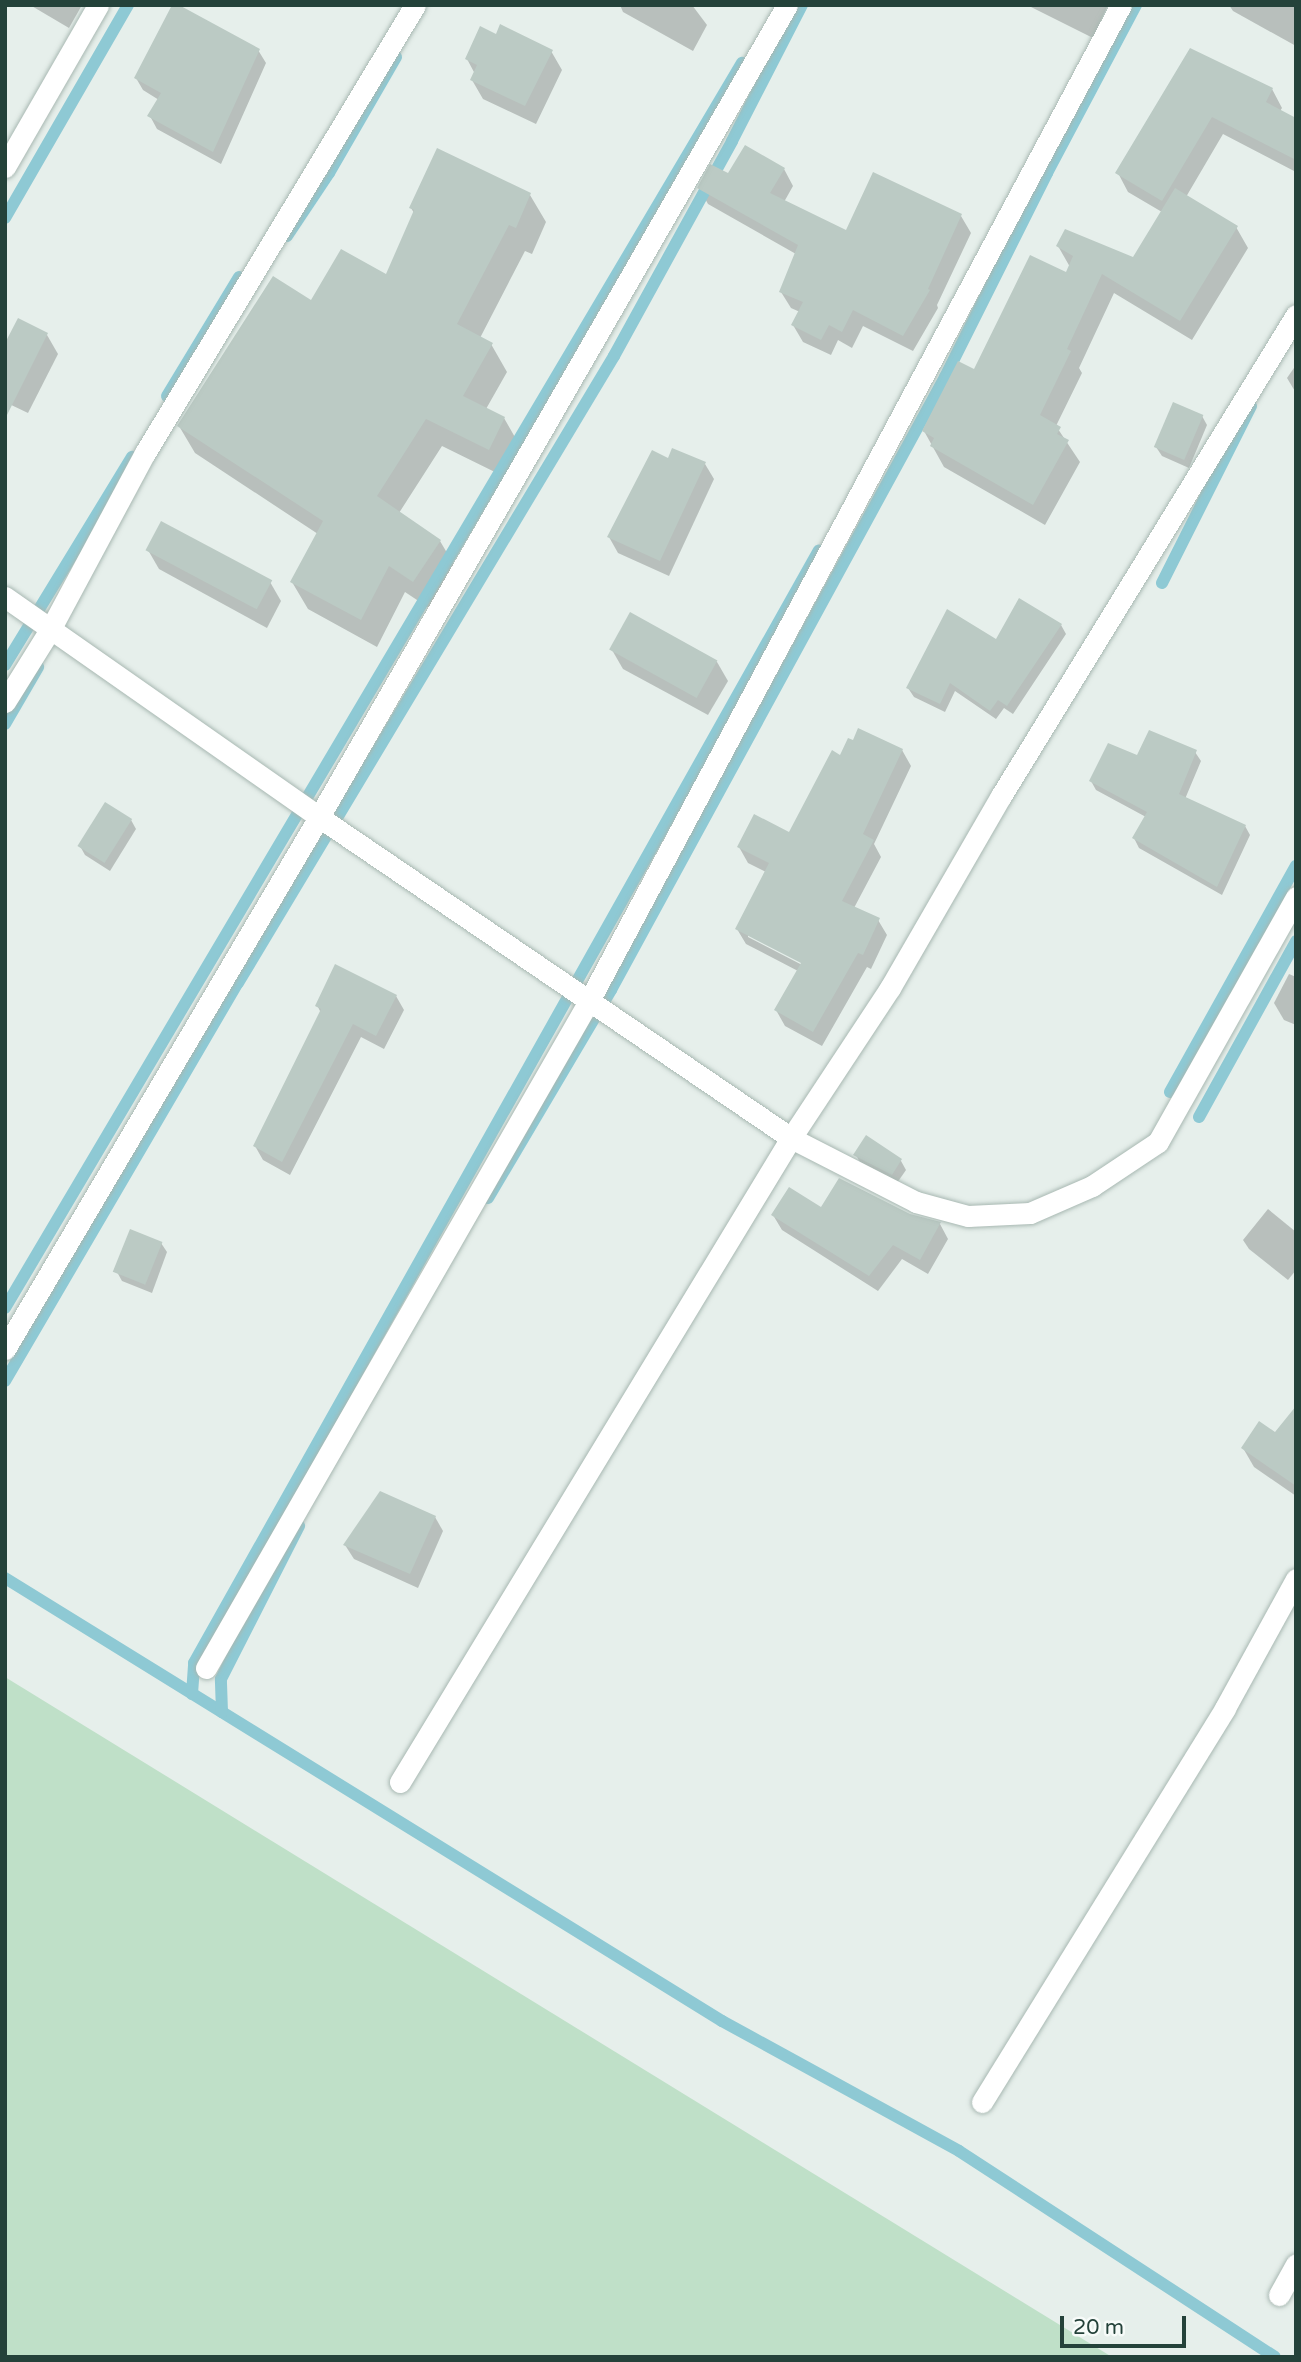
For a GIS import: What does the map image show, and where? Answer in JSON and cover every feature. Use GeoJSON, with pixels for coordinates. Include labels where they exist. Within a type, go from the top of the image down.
{"type":"FeatureCollection","features":[{"type":"Feature","properties":{"kind":"street"},"geometry":{"type":"LineString","coordinates":[[5,167],[98,5]]}},
{"type":"Feature","properties":{"kind":"street"},"geometry":{"type":"LineString","coordinates":[[5,702],[51,628],[145,453],[415,5]]}},
{"type":"Feature","properties":{"kind":"street"},"geometry":{"type":"LineString","coordinates":[[5,1349],[319,817],[787,5]]}},
{"type":"Feature","properties":{"kind":"street"},"geometry":{"type":"LineString","coordinates":[[206,1668],[590,999],[1121,5]]}},
{"type":"Feature","properties":{"kind":"street"},"geometry":{"type":"LineString","coordinates":[[400,1782],[791,1138],[890,988],[1001,796],[1296,315]]}},
{"type":"Feature","properties":{"kind":"street"},"geometry":{"type":"LineString","coordinates":[[5,597],[319,817],[791,1138],[916,1202],[968,1216],[1030,1213],[1093,1186],[1158,1142],[1296,897]]}},
{"type":"Feature","properties":{"kind":"street"},"geometry":{"type":"LineString","coordinates":[[982,2102],[1225,1708],[1296,1578]]}},
{"type":"Feature","properties":{"kind":"street"},"geometry":{"type":"LineString","coordinates":[[1279,2295],[1296,2264]]}},
{"type":"Feature","properties":{"kind":"green space"},"geometry":{"type":"Polygon","coordinates":[[[5,1677],[1112,2357],[5,2357],[5,1677]]]}},
{"type":"Feature","properties":{"kind":"building"},"geometry":{"type":"Polygon","coordinates":[[[172,5],[179,5],[260,49],[213,152],[147,116],[161,93],[134,78],[172,5]]]}},
{"type":"Feature","properties":{"kind":"building"},"geometry":{"type":"Polygon","coordinates":[[[500,24],[553,50],[525,106],[470,80],[477,65],[465,59],[480,26],[496,34],[500,24]]]}},
{"type":"Feature","properties":{"kind":"building"},"geometry":{"type":"Polygon","coordinates":[[[1190,48],[1273,88],[1266,102],[1296,118],[1296,160],[1212,117],[1162,201],[1115,173],[1190,48]]]}},
{"type":"Feature","properties":{"kind":"building"},"geometry":{"type":"Polygon","coordinates":[[[745,145],[785,168],[770,193],[846,230],[873,172],[962,214],[928,289],[930,290],[903,336],[853,310],[842,332],[829,325],[821,340],[791,325],[803,302],[779,292],[798,245],[697,188],[710,164],[728,173],[745,145]]]}},
{"type":"Feature","properties":{"kind":"building"},"geometry":{"type":"Polygon","coordinates":[[[437,148],[531,193],[516,228],[509,225],[457,324],[493,343],[463,396],[505,417],[489,450],[426,419],[377,496],[441,540],[413,582],[389,566],[361,620],[290,582],[323,521],[177,426],[273,276],[311,300],[341,249],[386,274],[414,210],[409,208],[437,148]]]}},
{"type":"Feature","properties":{"kind":"building"},"geometry":{"type":"Polygon","coordinates":[[[1175,188],[1238,226],[1180,321],[1102,274],[1067,349],[1071,351],[1040,415],[1061,427],[1057,434],[1069,440],[1033,505],[930,446],[934,438],[922,431],[958,361],[974,369],[1030,255],[1066,272],[1073,256],[1056,246],[1065,229],[1133,257],[1175,188]]]}},
{"type":"Feature","properties":{"kind":"building"},"geometry":{"type":"Polygon","coordinates":[[[18,318],[48,333],[5,419],[5,343],[18,318]]]}},
{"type":"Feature","properties":{"kind":"building"},"geometry":{"type":"Polygon","coordinates":[[[1173,402],[1203,415],[1184,460],[1154,447],[1173,402]]]}},
{"type":"Feature","properties":{"kind":"building"},"geometry":{"type":"Polygon","coordinates":[[[672,448],[706,462],[660,561],[607,537],[652,450],[668,458],[672,448]]]}},
{"type":"Feature","properties":{"kind":"building"},"geometry":{"type":"Polygon","coordinates":[[[161,521],[272,580],[257,609],[146,550],[161,521]]]}},
{"type":"Feature","properties":{"kind":"building"},"geometry":{"type":"Polygon","coordinates":[[[1019,598],[1062,624],[1007,706],[998,700],[990,711],[950,683],[940,704],[906,688],[947,609],[996,639],[1019,598]]]}},
{"type":"Feature","properties":{"kind":"building"},"geometry":{"type":"Polygon","coordinates":[[[630,612],[717,660],[697,698],[609,650],[630,612]]]}},
{"type":"Feature","properties":{"kind":"building"},"geometry":{"type":"Polygon","coordinates":[[[858,728],[903,749],[863,834],[874,840],[842,901],[880,918],[863,955],[858,953],[813,1032],[774,1010],[801,963],[735,929],[769,863],[737,847],[754,814],[789,832],[832,750],[840,755],[848,738],[853,740],[858,728]]]}},
{"type":"Feature","properties":{"kind":"building"},"geometry":{"type":"Polygon","coordinates":[[[1149,730],[1197,750],[1179,794],[1246,825],[1217,887],[1132,838],[1147,812],[1089,781],[1108,743],[1137,755],[1149,730]]]}},
{"type":"Feature","properties":{"kind":"building"},"geometry":{"type":"Polygon","coordinates":[[[105,802],[132,819],[105,863],[77,846],[105,802]]]}},
{"type":"Feature","properties":{"kind":"building"},"geometry":{"type":"Polygon","coordinates":[[[335,964],[397,995],[376,1036],[353,1024],[282,1162],[253,1146],[321,1009],[315,1006],[335,964]]]}},
{"type":"Feature","properties":{"kind":"building"},"geometry":{"type":"Polygon","coordinates":[[[866,1135],[902,1159],[892,1175],[853,1155],[866,1135]]]}},
{"type":"Feature","properties":{"kind":"building"},"geometry":{"type":"Polygon","coordinates":[[[839,1178],[910,1214],[941,1222],[920,1260],[893,1245],[869,1276],[771,1215],[789,1187],[821,1207],[839,1178]]]}},
{"type":"Feature","properties":{"kind":"building"},"geometry":{"type":"Polygon","coordinates":[[[130,1229],[162,1242],[145,1285],[113,1272],[130,1229]]]}},
{"type":"Feature","properties":{"kind":"building"},"geometry":{"type":"Polygon","coordinates":[[[1296,1406],[1296,1486],[1241,1448],[1259,1421],[1275,1432],[1296,1406]]]}},
{"type":"Feature","properties":{"kind":"building"},"geometry":{"type":"Polygon","coordinates":[[[380,1491],[436,1516],[410,1574],[343,1545],[380,1491]]]}},
{"type":"Feature","properties":{"kind":"waterway"},"geometry":{"type":"LineString","coordinates":[[5,218],[128,5]]}},
{"type":"Feature","properties":{"kind":"waterway"},"geometry":{"type":"LineString","coordinates":[[5,1381],[238,983],[614,356],[732,141],[802,5]]}},
{"type":"Feature","properties":{"kind":"waterway"},"geometry":{"type":"LineString","coordinates":[[488,1198],[611,990],[945,377],[1047,173],[1136,5]]}},
{"type":"Feature","properties":{"kind":"waterway"},"geometry":{"type":"LineString","coordinates":[[287,236],[329,173],[396,57]]}},
{"type":"Feature","properties":{"kind":"waterway"},"geometry":{"type":"LineString","coordinates":[[5,1308],[742,63]]}},
{"type":"Feature","properties":{"kind":"waterway"},"geometry":{"type":"LineString","coordinates":[[167,396],[239,277]]}},
{"type":"Feature","properties":{"kind":"waterway"},"geometry":{"type":"LineString","coordinates":[[1162,583],[1251,406]]}},
{"type":"Feature","properties":{"kind":"waterway"},"geometry":{"type":"LineString","coordinates":[[5,665],[132,457]]}},
{"type":"Feature","properties":{"kind":"waterway"},"geometry":{"type":"LineString","coordinates":[[192,1694],[194,1663],[819,550]]}},
{"type":"Feature","properties":{"kind":"waterway"},"geometry":{"type":"LineString","coordinates":[[5,724],[38,667]]}},
{"type":"Feature","properties":{"kind":"waterway"},"geometry":{"type":"LineString","coordinates":[[1170,1092],[1296,866]]}},
{"type":"Feature","properties":{"kind":"waterway"},"geometry":{"type":"LineString","coordinates":[[1199,1117],[1296,941]]}},
{"type":"Feature","properties":{"kind":"waterway"},"geometry":{"type":"LineString","coordinates":[[222,1712],[221,1679],[299,1526]]}},
{"type":"Feature","properties":{"kind":"waterway"},"geometry":{"type":"LineString","coordinates":[[5,1578],[722,2021],[959,2151],[1275,2357]]}}]}
